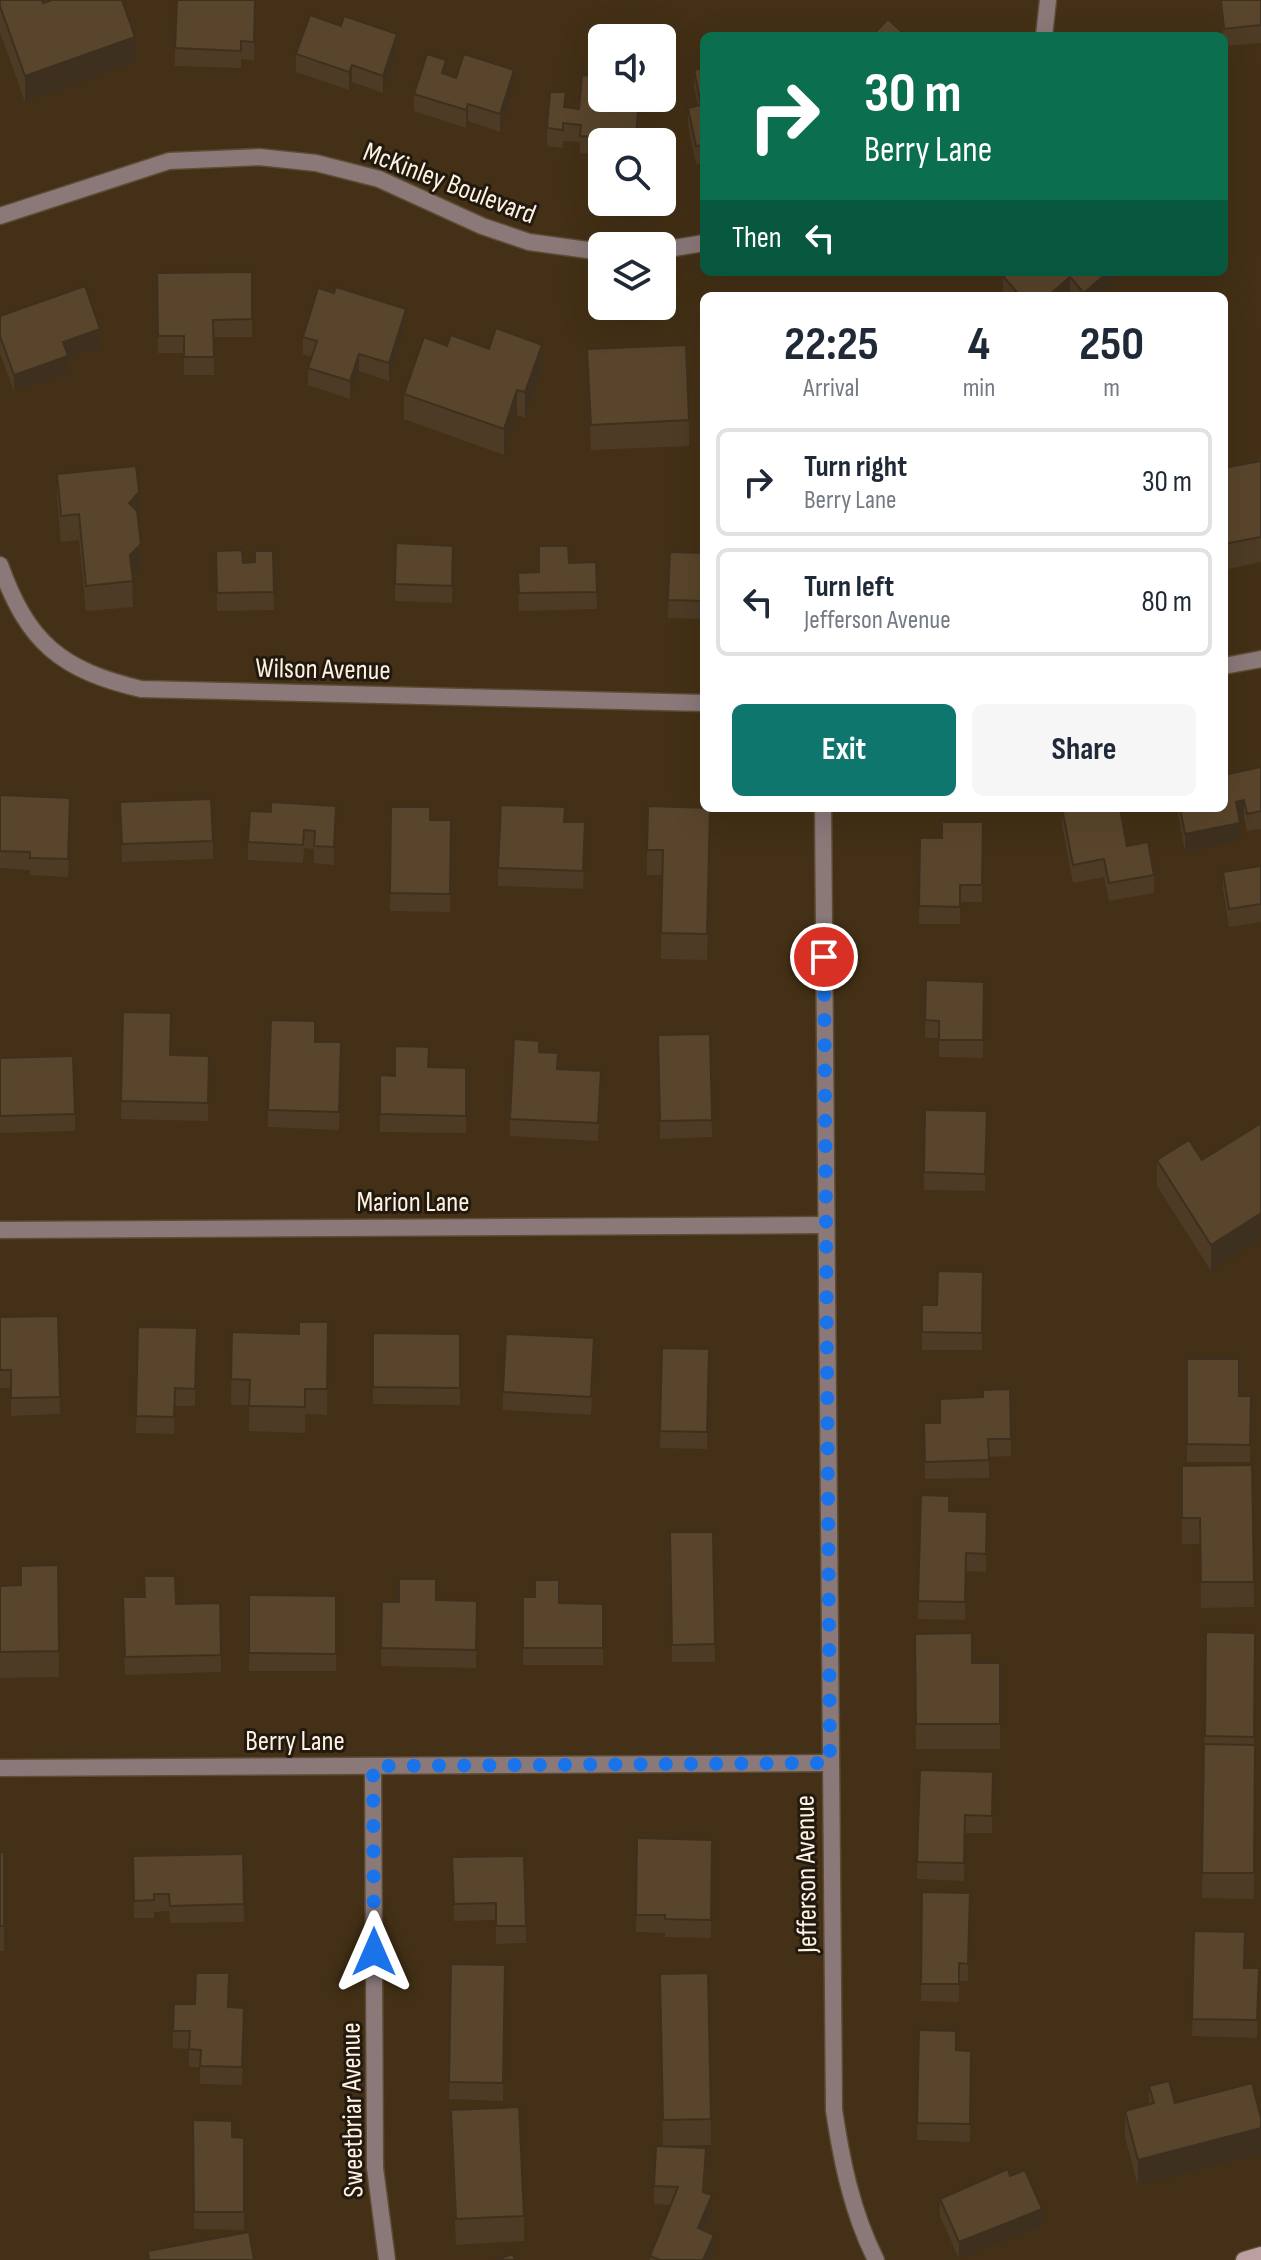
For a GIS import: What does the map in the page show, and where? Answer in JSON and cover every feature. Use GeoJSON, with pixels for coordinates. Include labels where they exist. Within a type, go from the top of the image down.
{"type":"FeatureCollection","features":[{"type":"Feature","properties":{"kind":"street"},"geometry":{"type":"LineString","coordinates":[[1044,32],[1048,0]]}},
{"type":"Feature","properties":{"kind":"street","name":"McKinley Boulevard"},"geometry":{"type":"LineString","coordinates":[[0,216],[169,161],[259,157],[316,163],[379,179],[482,226],[529,242],[588,250]]}},
{"type":"Feature","properties":{"kind":"street"},"geometry":{"type":"LineString","coordinates":[[676,248],[700,244]]}},
{"type":"Feature","properties":{"kind":"street","name":"Wilson Avenue"},"geometry":{"type":"LineString","coordinates":[[0,565],[14,603],[47,645],[64,661],[102,680],[141,689],[700,703]]}},
{"type":"Feature","properties":{"kind":"street"},"geometry":{"type":"LineString","coordinates":[[1228,665],[1261,659]]}},
{"type":"Feature","properties":{"kind":"street","name":"Jefferson Avenue"},"geometry":{"type":"LineString","coordinates":[[823,812],[834,2110],[843,2169],[863,2233],[876,2260]]}},
{"type":"Feature","properties":{"kind":"street","name":"Marion Lane"},"geometry":{"type":"LineString","coordinates":[[0,1230],[826,1225]]}},
{"type":"Feature","properties":{"kind":"street","name":"Berry Lane"},"geometry":{"type":"LineString","coordinates":[[0,1768],[830,1763]]}},
{"type":"Feature","properties":{"kind":"street","name":"Sweetbriar Avenue"},"geometry":{"type":"LineString","coordinates":[[373,1766],[375,2168],[387,2260]]}},
{"type":"Feature","properties":{"kind":"street"},"geometry":{"type":"LineString","coordinates":[[1244,2260],[1261,2255]]}},
{"type":"Feature","properties":{"kind":"building"},"geometry":{"type":"Polygon","coordinates":[[[0,0],[42,0],[43,3],[52,0],[122,0],[135,37],[25,76],[0,0]]]}},
{"type":"Feature","properties":{"kind":"building"},"geometry":{"type":"Polygon","coordinates":[[[177,0],[255,0],[254,42],[241,41],[241,51],[175,48],[177,0]]]}},
{"type":"Feature","properties":{"kind":"building"},"geometry":{"type":"Polygon","coordinates":[[[1221,0],[1261,0],[1261,25],[1224,29],[1221,0]]]}},
{"type":"Feature","properties":{"kind":"building"},"geometry":{"type":"Polygon","coordinates":[[[310,15],[341,26],[344,16],[397,34],[383,76],[352,65],[349,72],[296,54],[310,15]]]}},
{"type":"Feature","properties":{"kind":"building"},"geometry":{"type":"Polygon","coordinates":[[[888,19],[902,32],[876,32],[888,19]]]}},
{"type":"Feature","properties":{"kind":"building"},"geometry":{"type":"Polygon","coordinates":[[[427,54],[446,60],[442,73],[456,78],[464,54],[514,70],[500,114],[468,104],[466,110],[414,94],[427,54]]]}},
{"type":"Feature","properties":{"kind":"building"},"geometry":{"type":"Polygon","coordinates":[[[700,69],[700,100],[694,70],[700,69]]]}},
{"type":"Feature","properties":{"kind":"building"},"geometry":{"type":"Polygon","coordinates":[[[582,75],[588,76],[588,112],[638,112],[637,128],[588,128],[588,137],[580,136],[581,125],[563,123],[563,130],[547,128],[550,92],[566,92],[564,107],[579,109],[582,75]]]}},
{"type":"Feature","properties":{"kind":"building"},"geometry":{"type":"Polygon","coordinates":[[[700,105],[700,146],[696,146],[688,108],[700,105]]]}},
{"type":"Feature","properties":{"kind":"building"},"geometry":{"type":"Polygon","coordinates":[[[252,272],[252,319],[213,320],[214,357],[184,357],[184,336],[158,336],[157,273],[252,272]]]}},
{"type":"Feature","properties":{"kind":"building"},"geometry":{"type":"Polygon","coordinates":[[[1003,276],[1103,276],[1085,292],[1070,277],[1053,292],[1017,292],[1003,276]]]}},
{"type":"Feature","properties":{"kind":"building"},"geometry":{"type":"Polygon","coordinates":[[[85,286],[100,329],[63,342],[68,356],[14,375],[0,336],[0,316],[85,286]]]}},
{"type":"Feature","properties":{"kind":"building"},"geometry":{"type":"Polygon","coordinates":[[[336,287],[406,309],[389,363],[359,354],[350,381],[308,368],[317,341],[303,337],[318,288],[334,293],[336,287]]]}},
{"type":"Feature","properties":{"kind":"building"},"geometry":{"type":"Polygon","coordinates":[[[496,328],[542,345],[525,392],[517,390],[504,429],[404,394],[424,337],[447,346],[451,335],[489,349],[496,328]]]}},
{"type":"Feature","properties":{"kind":"building"},"geometry":{"type":"Polygon","coordinates":[[[686,345],[689,420],[591,425],[587,349],[686,345]]]}},
{"type":"Feature","properties":{"kind":"building"},"geometry":{"type":"Polygon","coordinates":[[[1261,461],[1261,537],[1228,543],[1228,467],[1261,461]]]}},
{"type":"Feature","properties":{"kind":"building"},"geometry":{"type":"Polygon","coordinates":[[[136,466],[139,492],[129,503],[137,511],[141,544],[130,555],[133,581],[86,586],[79,514],[61,516],[57,474],[136,466]]]}},
{"type":"Feature","properties":{"kind":"building"},"geometry":{"type":"Polygon","coordinates":[[[396,543],[453,546],[452,586],[395,584],[396,543]]]}},
{"type":"Feature","properties":{"kind":"building"},"geometry":{"type":"Polygon","coordinates":[[[539,546],[568,546],[569,563],[596,562],[597,592],[519,593],[518,573],[539,572],[539,546]]]}},
{"type":"Feature","properties":{"kind":"building"},"geometry":{"type":"Polygon","coordinates":[[[242,550],[243,563],[255,562],[255,551],[273,551],[274,592],[217,593],[216,551],[242,550]]]}},
{"type":"Feature","properties":{"kind":"building"},"geometry":{"type":"Polygon","coordinates":[[[670,552],[700,553],[700,601],[668,600],[670,552]]]}},
{"type":"Feature","properties":{"kind":"building"},"geometry":{"type":"Polygon","coordinates":[[[1261,767],[1261,811],[1247,814],[1244,800],[1236,802],[1240,823],[1185,834],[1181,812],[1228,812],[1228,774],[1261,767]]]}},
{"type":"Feature","properties":{"kind":"building"},"geometry":{"type":"Polygon","coordinates":[[[0,795],[70,798],[68,859],[30,858],[30,852],[0,851],[0,795]]]}},
{"type":"Feature","properties":{"kind":"building"},"geometry":{"type":"Polygon","coordinates":[[[211,799],[213,841],[122,844],[120,802],[211,799]]]}},
{"type":"Feature","properties":{"kind":"building"},"geometry":{"type":"Polygon","coordinates":[[[271,802],[336,806],[334,847],[314,846],[315,831],[304,830],[303,845],[248,842],[250,811],[271,812],[271,802]]]}},
{"type":"Feature","properties":{"kind":"building"},"geometry":{"type":"Polygon","coordinates":[[[501,805],[565,807],[564,822],[585,822],[583,871],[498,868],[501,805]]]}},
{"type":"Feature","properties":{"kind":"building"},"geometry":{"type":"Polygon","coordinates":[[[648,806],[700,808],[700,812],[710,812],[707,934],[661,933],[663,850],[647,850],[648,806]]]}},
{"type":"Feature","properties":{"kind":"building"},"geometry":{"type":"Polygon","coordinates":[[[391,807],[430,807],[430,820],[451,820],[450,894],[390,893],[391,807]]]}},
{"type":"Feature","properties":{"kind":"building"},"geometry":{"type":"Polygon","coordinates":[[[1063,812],[1121,812],[1127,846],[1148,842],[1154,875],[1109,883],[1104,859],[1073,865],[1063,812]]]}},
{"type":"Feature","properties":{"kind":"building"},"geometry":{"type":"Polygon","coordinates":[[[942,822],[983,822],[982,885],[960,885],[960,907],[919,906],[920,838],[942,838],[942,822]]]}},
{"type":"Feature","properties":{"kind":"building"},"geometry":{"type":"Polygon","coordinates":[[[1261,866],[1261,904],[1229,909],[1223,872],[1261,866]]]}},
{"type":"Feature","properties":{"kind":"building"},"geometry":{"type":"Polygon","coordinates":[[[926,980],[984,982],[983,1040],[939,1040],[939,1021],[925,1020],[926,980]]]}},
{"type":"Feature","properties":{"kind":"building"},"geometry":{"type":"Polygon","coordinates":[[[123,1012],[171,1013],[170,1055],[209,1056],[208,1103],[121,1101],[123,1012]]]}},
{"type":"Feature","properties":{"kind":"building"},"geometry":{"type":"Polygon","coordinates":[[[271,1020],[315,1021],[315,1042],[341,1042],[339,1112],[268,1110],[271,1020]]]}},
{"type":"Feature","properties":{"kind":"building"},"geometry":{"type":"Polygon","coordinates":[[[710,1034],[712,1120],[660,1121],[658,1035],[710,1034]]]}},
{"type":"Feature","properties":{"kind":"building"},"geometry":{"type":"Polygon","coordinates":[[[514,1039],[539,1041],[539,1052],[558,1053],[557,1069],[601,1071],[598,1123],[510,1119],[514,1039]]]}},
{"type":"Feature","properties":{"kind":"building"},"geometry":{"type":"Polygon","coordinates":[[[395,1046],[429,1047],[428,1067],[466,1068],[466,1116],[380,1114],[380,1075],[395,1076],[395,1046]]]}},
{"type":"Feature","properties":{"kind":"building"},"geometry":{"type":"Polygon","coordinates":[[[73,1056],[75,1114],[0,1116],[0,1058],[73,1056]]]}},
{"type":"Feature","properties":{"kind":"building"},"geometry":{"type":"Polygon","coordinates":[[[925,1110],[987,1111],[985,1174],[924,1172],[925,1110]]]}},
{"type":"Feature","properties":{"kind":"building"},"geometry":{"type":"Polygon","coordinates":[[[1261,1123],[1261,1213],[1211,1245],[1157,1160],[1189,1140],[1202,1160],[1261,1123]]]}},
{"type":"Feature","properties":{"kind":"building"},"geometry":{"type":"Polygon","coordinates":[[[938,1271],[983,1272],[982,1333],[922,1332],[922,1305],[937,1305],[938,1271]]]}},
{"type":"Feature","properties":{"kind":"building"},"geometry":{"type":"Polygon","coordinates":[[[58,1316],[60,1397],[11,1398],[11,1370],[0,1370],[0,1317],[58,1316]]]}},
{"type":"Feature","properties":{"kind":"building"},"geometry":{"type":"Polygon","coordinates":[[[299,1322],[328,1322],[327,1389],[305,1389],[305,1407],[249,1406],[250,1380],[231,1379],[232,1332],[299,1334],[299,1322]]]}},
{"type":"Feature","properties":{"kind":"building"},"geometry":{"type":"Polygon","coordinates":[[[138,1327],[197,1328],[195,1389],[175,1388],[174,1417],[136,1416],[138,1327]]]}},
{"type":"Feature","properties":{"kind":"building"},"geometry":{"type":"Polygon","coordinates":[[[373,1333],[460,1334],[460,1388],[373,1387],[373,1333]]]}},
{"type":"Feature","properties":{"kind":"building"},"geometry":{"type":"Polygon","coordinates":[[[506,1334],[594,1338],[591,1397],[503,1392],[506,1334]]]}},
{"type":"Feature","properties":{"kind":"building"},"geometry":{"type":"Polygon","coordinates":[[[662,1348],[709,1349],[707,1432],[660,1431],[662,1348]]]}},
{"type":"Feature","properties":{"kind":"building"},"geometry":{"type":"Polygon","coordinates":[[[1187,1359],[1239,1359],[1239,1396],[1251,1396],[1250,1445],[1187,1444],[1187,1359]]]}},
{"type":"Feature","properties":{"kind":"building"},"geometry":{"type":"Polygon","coordinates":[[[1010,1389],[1011,1439],[988,1439],[989,1460],[925,1462],[924,1423],[940,1423],[940,1399],[983,1397],[983,1390],[1010,1389]]]}},
{"type":"Feature","properties":{"kind":"building"},"geometry":{"type":"Polygon","coordinates":[[[1252,1465],[1254,1582],[1201,1582],[1200,1518],[1182,1518],[1182,1466],[1252,1465]]]}},
{"type":"Feature","properties":{"kind":"building"},"geometry":{"type":"Polygon","coordinates":[[[921,1495],[949,1496],[949,1511],[987,1512],[986,1554],[966,1553],[965,1602],[918,1601],[921,1495]]]}},
{"type":"Feature","properties":{"kind":"building"},"geometry":{"type":"Polygon","coordinates":[[[670,1532],[713,1532],[715,1644],[672,1645],[670,1532]]]}},
{"type":"Feature","properties":{"kind":"building"},"geometry":{"type":"Polygon","coordinates":[[[58,1565],[59,1651],[0,1652],[0,1586],[21,1585],[21,1566],[58,1565]]]}},
{"type":"Feature","properties":{"kind":"building"},"geometry":{"type":"Polygon","coordinates":[[[144,1576],[175,1576],[176,1604],[220,1603],[221,1655],[125,1657],[123,1597],[145,1597],[144,1576]]]}},
{"type":"Feature","properties":{"kind":"building"},"geometry":{"type":"Polygon","coordinates":[[[399,1579],[436,1579],[436,1600],[477,1601],[476,1650],[381,1648],[382,1602],[399,1602],[399,1579]]]}},
{"type":"Feature","properties":{"kind":"building"},"geometry":{"type":"Polygon","coordinates":[[[535,1580],[559,1580],[559,1603],[603,1604],[603,1648],[523,1648],[523,1597],[535,1597],[535,1580]]]}},
{"type":"Feature","properties":{"kind":"building"},"geometry":{"type":"Polygon","coordinates":[[[249,1595],[336,1596],[336,1654],[249,1653],[249,1595]]]}},
{"type":"Feature","properties":{"kind":"building"},"geometry":{"type":"Polygon","coordinates":[[[1206,1632],[1255,1633],[1254,1737],[1205,1736],[1206,1632]]]}},
{"type":"Feature","properties":{"kind":"building"},"geometry":{"type":"Polygon","coordinates":[[[972,1633],[972,1663],[1000,1663],[1000,1724],[916,1724],[915,1634],[972,1633]]]}},
{"type":"Feature","properties":{"kind":"building"},"geometry":{"type":"Polygon","coordinates":[[[1204,1744],[1255,1745],[1254,1873],[1202,1873],[1204,1744]]]}},
{"type":"Feature","properties":{"kind":"building"},"geometry":{"type":"Polygon","coordinates":[[[920,1770],[993,1772],[992,1816],[965,1815],[964,1863],[917,1862],[920,1770]]]}},
{"type":"Feature","properties":{"kind":"building"},"geometry":{"type":"Polygon","coordinates":[[[637,1838],[712,1840],[711,1920],[636,1915],[637,1838]]]}},
{"type":"Feature","properties":{"kind":"building"},"geometry":{"type":"Polygon","coordinates":[[[0,1852],[4,1852],[4,1926],[0,1926],[0,1852]]]}},
{"type":"Feature","properties":{"kind":"building"},"geometry":{"type":"Polygon","coordinates":[[[243,1854],[244,1904],[170,1906],[169,1894],[154,1894],[154,1900],[134,1901],[133,1856],[243,1854]]]}},
{"type":"Feature","properties":{"kind":"building"},"geometry":{"type":"Polygon","coordinates":[[[524,1856],[526,1926],[496,1926],[496,1903],[454,1904],[452,1857],[524,1856]]]}},
{"type":"Feature","properties":{"kind":"building"},"geometry":{"type":"Polygon","coordinates":[[[922,1892],[970,1893],[968,1964],[959,1963],[959,1984],[921,1984],[922,1892]]]}},
{"type":"Feature","properties":{"kind":"building"},"geometry":{"type":"Polygon","coordinates":[[[1194,1931],[1245,1932],[1244,1968],[1259,1968],[1257,2020],[1192,2019],[1194,1931]]]}},
{"type":"Feature","properties":{"kind":"building"},"geometry":{"type":"Polygon","coordinates":[[[451,1964],[505,1965],[503,2083],[449,2082],[451,1964]]]}},
{"type":"Feature","properties":{"kind":"building"},"geometry":{"type":"Polygon","coordinates":[[[196,1973],[229,1973],[228,2007],[244,2008],[242,2067],[200,2066],[201,2050],[189,2049],[190,2031],[173,2031],[174,2004],[195,2004],[196,1973]]]}},
{"type":"Feature","properties":{"kind":"building"},"geometry":{"type":"Polygon","coordinates":[[[708,1973],[711,2119],[663,2120],[660,1974],[708,1973]]]}},
{"type":"Feature","properties":{"kind":"building"},"geometry":{"type":"Polygon","coordinates":[[[919,2030],[956,2031],[956,2050],[971,2051],[970,2124],[917,2123],[919,2030]]]}},
{"type":"Feature","properties":{"kind":"building"},"geometry":{"type":"Polygon","coordinates":[[[1169,2081],[1175,2103],[1252,2083],[1261,2128],[1138,2160],[1125,2111],[1154,2103],[1149,2086],[1169,2081]]]}},
{"type":"Feature","properties":{"kind":"building"},"geometry":{"type":"Polygon","coordinates":[[[519,2107],[524,2216],[456,2219],[451,2110],[519,2107]]]}},
{"type":"Feature","properties":{"kind":"building"},"geometry":{"type":"Polygon","coordinates":[[[193,2120],[232,2121],[232,2137],[244,2138],[244,2212],[194,2212],[193,2120]]]}},
{"type":"Feature","properties":{"kind":"building"},"geometry":{"type":"Polygon","coordinates":[[[656,2146],[706,2148],[703,2192],[712,2195],[698,2228],[714,2235],[703,2260],[660,2260],[650,2256],[678,2187],[654,2186],[656,2146]]]}},
{"type":"Feature","properties":{"kind":"building"},"geometry":{"type":"Polygon","coordinates":[[[1008,2169],[1010,2176],[1025,2170],[1042,2209],[959,2242],[940,2199],[1008,2169]]]}},
{"type":"Feature","properties":{"kind":"building"},"geometry":{"type":"Polygon","coordinates":[[[249,2232],[254,2260],[149,2260],[148,2251],[249,2232]]]}},
{"type":"Feature","properties":{"kind":"building"},"geometry":{"type":"Polygon","coordinates":[[[513,2254],[515,2260],[496,2260],[513,2254]]]}},
{"type":"Feature","properties":{"kind":"route"},"geometry":{"type":"LineString","coordinates":[[374,1952],[373,1766],[830,1763],[824,957]]}}]}
